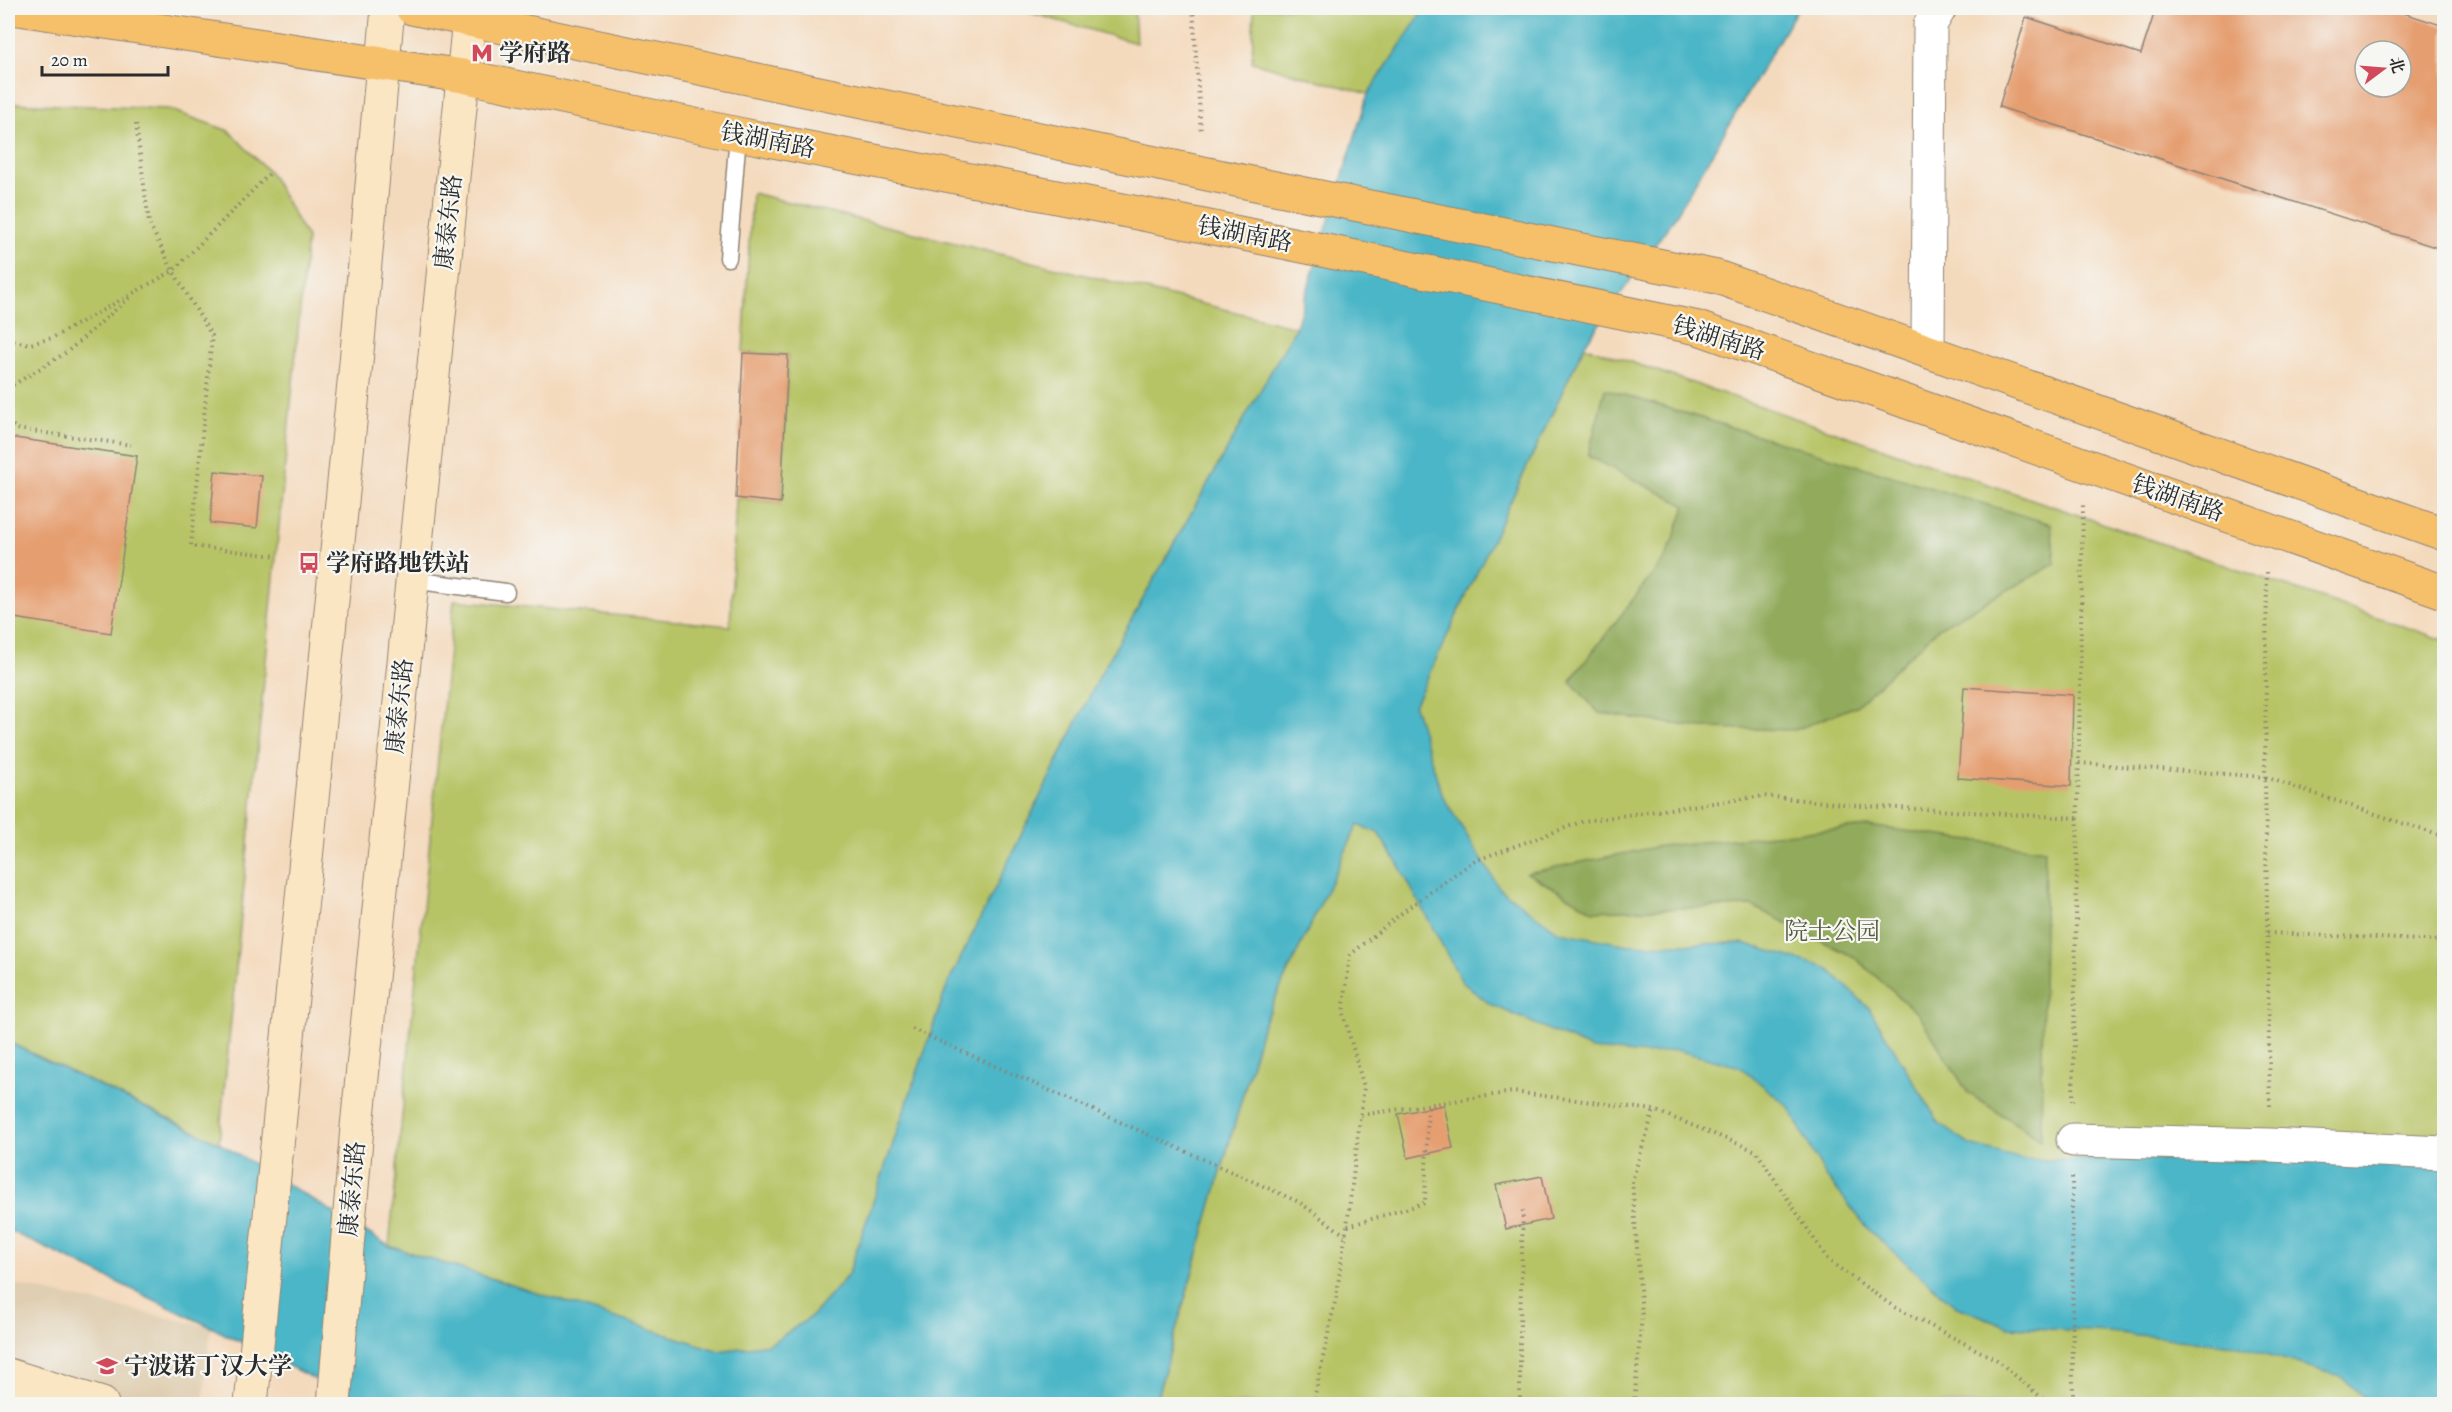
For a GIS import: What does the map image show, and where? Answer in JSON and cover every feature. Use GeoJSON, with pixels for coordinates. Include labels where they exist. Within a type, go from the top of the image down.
{"type":"FeatureCollection","features":[{"type":"Feature","properties":{"kind":"main road","name":"钱湖南路"},"geometry":{"type":"LineString","coordinates":[[12,8],[463,76],[738,134],[1254,236],[1698,328],[2445,592]]}},
{"type":"Feature","properties":{"kind":"main road"},"geometry":{"type":"LineString","coordinates":[[412,8],[468,13],[1203,173],[1717,277],[2445,534]]}},
{"type":"Feature","properties":{"kind":"street"},"geometry":{"type":"LineString","coordinates":[[251,1404],[355,374],[388,8]]}},
{"type":"Feature","properties":{"kind":"street"},"geometry":{"type":"LineString","coordinates":[[1928,351],[1930,24],[1940,8]]}},
{"type":"Feature","properties":{"kind":"street","name":"康泰东路"},"geometry":{"type":"LineString","coordinates":[[335,1399],[351,1200],[468,13]]}},
{"type":"Feature","properties":{"kind":"street"},"geometry":{"type":"LineString","coordinates":[[2072,1149],[2270,1145],[2445,1153]]}},
{"type":"Feature","properties":{"kind":"street"},"geometry":{"type":"LineString","coordinates":[[8,1375],[102,1404]]}},
{"type":"Feature","properties":{"kind":"lane"},"geometry":{"type":"LineString","coordinates":[[728,258],[738,134]]}},
{"type":"Feature","properties":{"kind":"lane"},"geometry":{"type":"LineString","coordinates":[[411,580],[506,592]]}},
{"type":"Feature","properties":{"kind":"path"},"geometry":{"type":"LineString","coordinates":[[1193,8],[1203,173]]}},
{"type":"Feature","properties":{"kind":"path"},"geometry":{"type":"LineString","coordinates":[[136,124],[149,223],[173,271],[212,336],[191,546],[276,556]]}},
{"type":"Feature","properties":{"kind":"path"},"geometry":{"type":"LineString","coordinates":[[8,340],[30,344],[52,338],[173,271],[270,173]]}},
{"type":"Feature","properties":{"kind":"path"},"geometry":{"type":"LineString","coordinates":[[8,388],[68,351],[137,291]]}},
{"type":"Feature","properties":{"kind":"path"},"geometry":{"type":"LineString","coordinates":[[8,422],[18,429],[131,445]]}},
{"type":"Feature","properties":{"kind":"path"},"geometry":{"type":"LineString","coordinates":[[2073,1404],[2072,1149],[2084,464]]}},
{"type":"Feature","properties":{"kind":"path"},"geometry":{"type":"LineString","coordinates":[[2267,529],[2265,777],[2270,1145]]}},
{"type":"Feature","properties":{"kind":"path"},"geometry":{"type":"LineString","coordinates":[[2079,763],[2265,777],[2445,837]]}},
{"type":"Feature","properties":{"kind":"path"},"geometry":{"type":"LineString","coordinates":[[1313,1404],[1336,1297],[1346,1235],[1364,1087],[1343,1013],[1350,955],[1408,908],[1474,861],[1584,821],[1763,796],[1863,806],[2078,818]]}},
{"type":"Feature","properties":{"kind":"path"},"geometry":{"type":"LineString","coordinates":[[2267,933],[2445,941]]}},
{"type":"Feature","properties":{"kind":"path"},"geometry":{"type":"LineString","coordinates":[[912,1029],[1299,1202],[1346,1235]]}},
{"type":"Feature","properties":{"kind":"path"},"geometry":{"type":"LineString","coordinates":[[1361,1115],[1513,1092],[1654,1110],[1756,1151],[1828,1260],[1894,1306],[1997,1360],[2049,1404]]}},
{"type":"Feature","properties":{"kind":"path"},"geometry":{"type":"LineString","coordinates":[[1347,1226],[1425,1203],[1428,1105]]}},
{"type":"Feature","properties":{"kind":"path"},"geometry":{"type":"LineString","coordinates":[[1634,1404],[1642,1315],[1632,1181],[1654,1110]]}},
{"type":"Feature","properties":{"kind":"path"},"geometry":{"type":"LineString","coordinates":[[1520,1404],[1523,1208]]}},
{"type":"Feature","properties":{"kind":"shaded area","name":"宁波诺丁汉大学"},"geometry":{"type":"Polygon","coordinates":[[[8,1283],[211,1327],[203,1404],[8,1404],[8,1283]]]}},
{"type":"Feature","properties":{"kind":"green space"},"geometry":{"type":"Polygon","coordinates":[[[1014,8],[1134,8],[1136,43],[1014,8]]]}},
{"type":"Feature","properties":{"kind":"green space"},"geometry":{"type":"Polygon","coordinates":[[[1254,8],[1425,8],[1368,94],[1252,62],[1254,8]]]}},
{"type":"Feature","properties":{"kind":"green space"},"geometry":{"type":"Polygon","coordinates":[[[8,103],[168,109],[229,131],[270,173],[307,238],[219,1143],[8,1042],[8,103]]]}},
{"type":"Feature","properties":{"kind":"green space"},"geometry":{"type":"Polygon","coordinates":[[[752,193],[1296,327],[1099,677],[947,986],[848,1275],[811,1317],[770,1344],[719,1351],[389,1246],[454,600],[730,626],[736,498],[781,503],[788,355],[743,353],[752,193]]]}},
{"type":"Feature","properties":{"kind":"green space","name":"院士公园"},"geometry":{"type":"Polygon","coordinates":[[[1584,346],[2444,640],[2444,1404],[1155,1404],[1263,1024],[1584,346]]]}},
{"type":"Feature","properties":{"kind":"green space"},"geometry":{"type":"Polygon","coordinates":[[[1605,389],[2051,524],[2055,564],[1940,627],[1856,706],[1795,730],[1702,728],[1599,713],[1570,681],[1666,557],[1686,506],[1588,456],[1605,389]]]}},
{"type":"Feature","properties":{"kind":"green space"},"geometry":{"type":"Polygon","coordinates":[[[1868,826],[2045,850],[2041,1140],[1968,1093],[1919,1015],[1854,957],[1752,906],[1594,911],[1527,873],[1661,846],[1868,826]]]}},
{"type":"Feature","properties":{"kind":"water"},"geometry":{"type":"Polygon","coordinates":[[[1425,8],[1798,8],[1674,218],[1584,346],[1414,706],[1443,797],[1500,889],[1559,932],[1629,945],[1743,943],[1827,968],[1869,1008],[1939,1123],[1970,1145],[2021,1159],[2043,1160],[2138,1159],[2444,1164],[2444,1404],[2371,1404],[2340,1376],[2236,1345],[2109,1332],[2009,1327],[1955,1306],[1870,1231],[1825,1175],[1788,1106],[1740,1067],[1676,1050],[1646,1054],[1592,1049],[1490,1004],[1462,982],[1397,862],[1378,833],[1358,825],[1263,1024],[1155,1404],[364,1404],[211,1327],[8,1230],[8,1042],[219,1143],[389,1246],[719,1351],[770,1344],[811,1317],[848,1275],[947,986],[1099,677],[1296,327],[1368,94],[1425,8]]]}},
{"type":"Feature","properties":{"kind":"building"},"geometry":{"type":"Polygon","coordinates":[[[2156,8],[2388,8],[2444,26],[2444,250],[1999,107],[2026,17],[2141,54],[2156,8]]]}},
{"type":"Feature","properties":{"kind":"building"},"geometry":{"type":"Polygon","coordinates":[[[743,353],[788,355],[781,503],[736,498],[743,353]]]}},
{"type":"Feature","properties":{"kind":"building"},"geometry":{"type":"Polygon","coordinates":[[[8,437],[137,456],[111,633],[8,617],[8,437]]]}},
{"type":"Feature","properties":{"kind":"building"},"geometry":{"type":"Polygon","coordinates":[[[215,471],[262,476],[257,528],[210,523],[215,471]]]}},
{"type":"Feature","properties":{"kind":"building"},"geometry":{"type":"Polygon","coordinates":[[[1964,687],[2073,695],[2071,786],[1958,778],[1964,687]]]}},
{"type":"Feature","properties":{"kind":"building"},"geometry":{"type":"Polygon","coordinates":[[[1444,1105],[1453,1148],[1408,1158],[1398,1114],[1444,1105]]]}},
{"type":"Feature","properties":{"kind":"building"},"geometry":{"type":"Polygon","coordinates":[[[1542,1176],[1551,1219],[1506,1229],[1496,1185],[1542,1176]]]}},
{"type":"Feature","properties":{"kind":"place","name":"学府路"},"geometry":{"type":"Point","coordinates":[482,53]}},
{"type":"Feature","properties":{"kind":"place","name":"学府路地铁站"},"geometry":{"type":"Point","coordinates":[309,563]}},
{"type":"Feature","properties":{"kind":"place","name":"宁波诺丁汉大学"},"geometry":{"type":"Point","coordinates":[107,1366]}}]}
